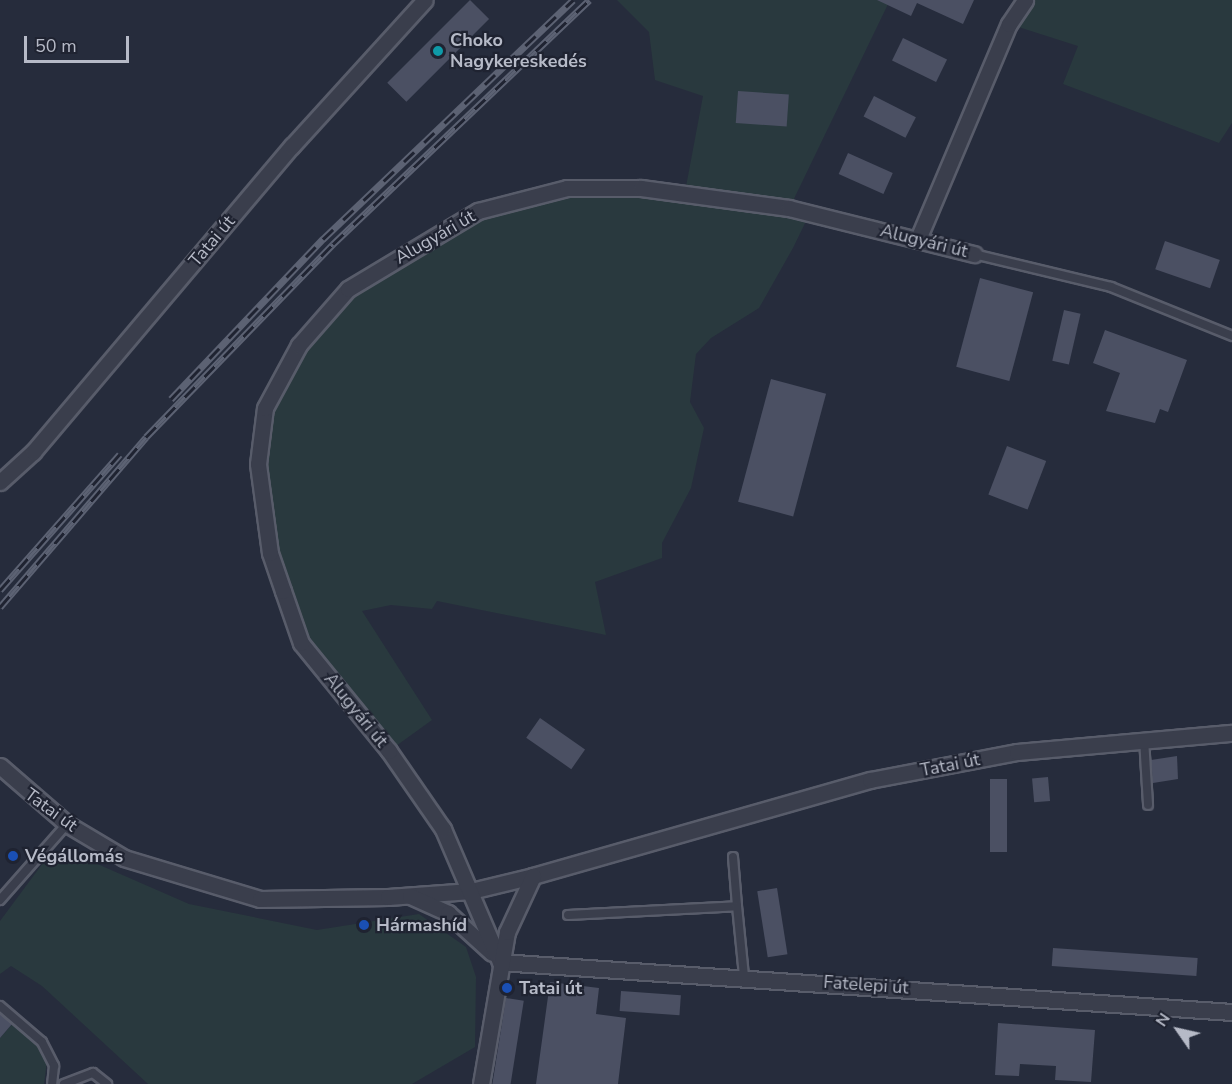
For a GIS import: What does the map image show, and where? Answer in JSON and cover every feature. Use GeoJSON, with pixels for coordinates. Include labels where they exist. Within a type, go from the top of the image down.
{"type":"FeatureCollection","features":[{"type":"Feature","properties":{"kind":"street","name":"Tatai út"},"geometry":{"type":"LineString","coordinates":[[0,482],[33,452],[292,146],[424,0]]}},
{"type":"Feature","properties":{"kind":"street"},"geometry":{"type":"LineString","coordinates":[[918,240],[1009,24],[1025,0]]}},
{"type":"Feature","properties":{"kind":"street","name":"Alugyári út"},"geometry":{"type":"LineString","coordinates":[[500,962],[443,830],[411,781],[301,643],[270,553],[258,464],[265,408],[299,345],[348,289],[478,211],[567,188],[700,194],[789,208],[974,254]]}},
{"type":"Feature","properties":{"kind":"street","name":"Tatai út"},"geometry":{"type":"LineString","coordinates":[[0,766],[67,824],[124,858],[260,899],[471,891],[533,876],[870,780],[1017,752],[1144,738],[1232,733]]}},
{"type":"Feature","properties":{"kind":"street"},"geometry":{"type":"LineString","coordinates":[[480,1084],[500,962],[516,905],[533,876]]}},
{"type":"Feature","properties":{"kind":"street"},"geometry":{"type":"LineString","coordinates":[[408,895],[466,925],[500,962]]}},
{"type":"Feature","properties":{"kind":"street","name":"Fatelepi út"},"geometry":{"type":"LineString","coordinates":[[500,962],[744,976],[1232,1012]]}},
{"type":"Feature","properties":{"kind":"lane","name":"Alugyári út"},"geometry":{"type":"LineString","coordinates":[[974,254],[1111,287],[1232,336]]}},
{"type":"Feature","properties":{"kind":"lane"},"geometry":{"type":"LineString","coordinates":[[1144,738],[1148,805]]}},
{"type":"Feature","properties":{"kind":"lane"},"geometry":{"type":"LineString","coordinates":[[0,900],[67,824]]}},
{"type":"Feature","properties":{"kind":"lane"},"geometry":{"type":"LineString","coordinates":[[733,857],[744,976]]}},
{"type":"Feature","properties":{"kind":"lane"},"geometry":{"type":"LineString","coordinates":[[568,915],[737,906]]}},
{"type":"Feature","properties":{"kind":"lane"},"geometry":{"type":"LineString","coordinates":[[0,1006],[42,1042],[54,1066],[52,1084]]}},
{"type":"Feature","properties":{"kind":"lane"},"geometry":{"type":"LineString","coordinates":[[63,1084],[93,1073],[107,1084]]}},
{"type":"Feature","properties":{"kind":"shaded area"},"geometry":{"type":"Polygon","coordinates":[[[617,0],[890,0],[790,207],[810,213],[793,248],[759,308],[711,338],[696,354],[690,402],[704,428],[691,488],[662,543],[662,558],[595,582],[606,635],[437,601],[432,609],[391,605],[362,611],[432,720],[389,751],[301,643],[284,595],[258,464],[265,408],[299,345],[348,289],[478,211],[567,188],[685,192],[703,96],[655,80],[649,32],[617,0]]]}},
{"type":"Feature","properties":{"kind":"shaded area"},"geometry":{"type":"Polygon","coordinates":[[[1025,0],[1232,0],[1232,123],[1219,143],[1063,84],[1078,46],[1009,24],[1025,0]]]}},
{"type":"Feature","properties":{"kind":"shaded area"},"geometry":{"type":"Polygon","coordinates":[[[63,849],[189,904],[317,930],[419,914],[466,947],[476,977],[475,1047],[412,1084],[148,1084],[42,986],[11,966],[0,974],[0,921],[43,863],[63,849]]]}},
{"type":"Feature","properties":{"kind":"shaded area"},"geometry":{"type":"Polygon","coordinates":[[[14,1022],[38,1042],[47,1061],[44,1084],[0,1084],[0,1038],[14,1022]]]}},
{"type":"Feature","properties":{"kind":"building","name":"Choko Nagykereskedés"},"geometry":{"type":"Polygon","coordinates":[[[470,0],[489,19],[406,102],[387,83],[470,0]]]}},
{"type":"Feature","properties":{"kind":"building"},"geometry":{"type":"Polygon","coordinates":[[[877,0],[974,0],[963,24],[917,3],[911,16],[877,0]]]}},
{"type":"Feature","properties":{"kind":"building"},"geometry":{"type":"Polygon","coordinates":[[[903,38],[947,59],[936,82],[892,60],[903,38]]]}},
{"type":"Feature","properties":{"kind":"building"},"geometry":{"type":"Polygon","coordinates":[[[738,91],[789,95],[787,126],[736,123],[738,91]]]}},
{"type":"Feature","properties":{"kind":"building"},"geometry":{"type":"Polygon","coordinates":[[[874,96],[916,117],[905,138],[864,116],[874,96]]]}},
{"type":"Feature","properties":{"kind":"building"},"geometry":{"type":"Polygon","coordinates":[[[848,153],[893,173],[883,194],[839,174],[848,153]]]}},
{"type":"Feature","properties":{"kind":"building"},"geometry":{"type":"Polygon","coordinates":[[[1165,241],[1220,260],[1210,288],[1155,269],[1165,241]]]}},
{"type":"Feature","properties":{"kind":"building"},"geometry":{"type":"Polygon","coordinates":[[[980,278],[1033,292],[1009,381],[956,367],[980,278]]]}},
{"type":"Feature","properties":{"kind":"building"},"geometry":{"type":"Polygon","coordinates":[[[1064,310],[1081,314],[1069,364],[1052,361],[1064,310]]]}},
{"type":"Feature","properties":{"kind":"building"},"geometry":{"type":"Polygon","coordinates":[[[1105,330],[1187,360],[1168,412],[1160,409],[1155,423],[1106,411],[1120,373],[1093,363],[1105,330]]]}},
{"type":"Feature","properties":{"kind":"building"},"geometry":{"type":"Polygon","coordinates":[[[771,379],[826,394],[793,516],[738,502],[771,379]]]}},
{"type":"Feature","properties":{"kind":"building"},"geometry":{"type":"Polygon","coordinates":[[[1007,446],[1046,461],[1028,510],[988,495],[1007,446]]]}},
{"type":"Feature","properties":{"kind":"building"},"geometry":{"type":"Polygon","coordinates":[[[540,718],[585,750],[571,769],[526,738],[540,718]]]}},
{"type":"Feature","properties":{"kind":"building"},"geometry":{"type":"Polygon","coordinates":[[[1177,756],[1178,779],[1153,783],[1151,760],[1177,756]]]}},
{"type":"Feature","properties":{"kind":"building"},"geometry":{"type":"Polygon","coordinates":[[[1048,777],[1050,801],[1034,802],[1032,778],[1048,777]]]}},
{"type":"Feature","properties":{"kind":"building"},"geometry":{"type":"Polygon","coordinates":[[[990,779],[1007,779],[1007,852],[990,852],[990,779]]]}},
{"type":"Feature","properties":{"kind":"building"},"geometry":{"type":"Polygon","coordinates":[[[777,888],[787,954],[768,957],[757,891],[777,888]]]}},
{"type":"Feature","properties":{"kind":"building"},"geometry":{"type":"Polygon","coordinates":[[[1053,948],[1198,958],[1196,976],[1052,966],[1053,948]]]}},
{"type":"Feature","properties":{"kind":"building"},"geometry":{"type":"Polygon","coordinates":[[[550,982],[599,988],[596,1014],[626,1018],[618,1084],[536,1084],[550,982]]]}},
{"type":"Feature","properties":{"kind":"building"},"geometry":{"type":"Polygon","coordinates":[[[621,991],[681,995],[679,1015],[620,1011],[621,991]]]}},
{"type":"Feature","properties":{"kind":"building"},"geometry":{"type":"Polygon","coordinates":[[[506,998],[524,1001],[511,1084],[492,1084],[506,998]]]}},
{"type":"Feature","properties":{"kind":"building"},"geometry":{"type":"Polygon","coordinates":[[[0,1014],[12,1024],[0,1038],[0,1014]]]}},
{"type":"Feature","properties":{"kind":"building"},"geometry":{"type":"Polygon","coordinates":[[[998,1023],[1095,1030],[1091,1082],[1055,1080],[1056,1066],[1020,1064],[1019,1076],[995,1075],[998,1023]]]}},
{"type":"Feature","properties":{"kind":"railway"},"geometry":{"type":"LineString","coordinates":[[171,399],[323,239],[573,0]]}},
{"type":"Feature","properties":{"kind":"railway"},"geometry":{"type":"LineString","coordinates":[[0,607],[146,437],[333,244],[589,0]]}},
{"type":"Feature","properties":{"kind":"railway"},"geometry":{"type":"LineString","coordinates":[[0,590],[120,454]]}},
{"type":"Feature","properties":{"kind":"place","name":"Choko Nagykereskedés"},"geometry":{"type":"Point","coordinates":[438,51]}},
{"type":"Feature","properties":{"kind":"place","name":"Végállomás"},"geometry":{"type":"Point","coordinates":[13,856]}},
{"type":"Feature","properties":{"kind":"place","name":"Hármashíd"},"geometry":{"type":"Point","coordinates":[364,925]}},
{"type":"Feature","properties":{"kind":"place","name":"Tatai út"},"geometry":{"type":"Point","coordinates":[507,988]}}]}
